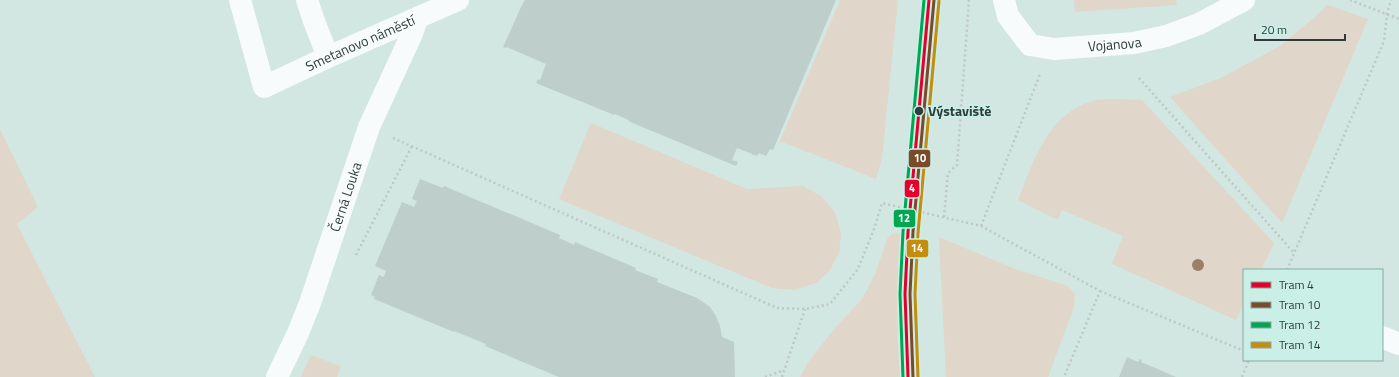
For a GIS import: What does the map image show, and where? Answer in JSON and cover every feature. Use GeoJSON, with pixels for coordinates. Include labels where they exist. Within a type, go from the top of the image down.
{"type":"FeatureCollection","features":[{"type":"Feature","properties":{"kind":"street","name":"Smetanovo náměstí"},"geometry":{"type":"LineString","coordinates":[[240,0],[264,87],[458,0]]}},
{"type":"Feature","properties":{"kind":"street","name":"Vojanova"},"geometry":{"type":"LineString","coordinates":[[1004,0],[1008,16],[1030,45],[1054,49],[1134,43],[1166,36],[1199,24],[1244,0]]}},
{"type":"Feature","properties":{"kind":"street"},"geometry":{"type":"LineString","coordinates":[[309,1],[314,21],[328,57]]}},
{"type":"Feature","properties":{"kind":"street","name":"Černá Louka"},"geometry":{"type":"LineString","coordinates":[[277,377],[310,303],[369,127],[411,36],[417,18]]}},
{"type":"Feature","properties":{"kind":"street"},"geometry":{"type":"LineString","coordinates":[[1383,336],[1399,344]]}},
{"type":"Feature","properties":{"kind":"path"},"geometry":{"type":"LineString","coordinates":[[944,217],[948,173],[957,166],[968,0]]}},
{"type":"Feature","properties":{"kind":"path"},"geometry":{"type":"LineString","coordinates":[[1350,0],[1399,20]]}},
{"type":"Feature","properties":{"kind":"path"},"geometry":{"type":"LineString","coordinates":[[1287,269],[1384,41],[1387,14],[1391,0]]}},
{"type":"Feature","properties":{"kind":"path"},"geometry":{"type":"LineString","coordinates":[[980,226],[1041,69],[1073,48]]}},
{"type":"Feature","properties":{"kind":"path"},"geometry":{"type":"LineString","coordinates":[[1140,78],[1294,253]]}},
{"type":"Feature","properties":{"kind":"path"},"geometry":{"type":"LineString","coordinates":[[369,127],[777,308],[805,309],[830,304],[858,269],[874,229],[882,203],[980,226],[1100,291],[1243,351]]}},
{"type":"Feature","properties":{"kind":"path"},"geometry":{"type":"LineString","coordinates":[[1064,377],[1100,291]]}},
{"type":"Feature","properties":{"kind":"path"},"geometry":{"type":"LineString","coordinates":[[782,377],[805,309]]}},
{"type":"Feature","properties":{"kind":"path"},"geometry":{"type":"LineString","coordinates":[[1242,377],[1249,361]]}},
{"type":"Feature","properties":{"kind":"path"},"geometry":{"type":"LineString","coordinates":[[765,377],[784,370]]}},
{"type":"Feature","properties":{"kind":"shaded area"},"geometry":{"type":"Polygon","coordinates":[[[840,0],[898,0],[882,158],[876,179],[780,141],[840,0]]]}},
{"type":"Feature","properties":{"kind":"shaded area"},"geometry":{"type":"Polygon","coordinates":[[[1074,0],[1176,0],[1177,5],[1075,12],[1074,0]]]}},
{"type":"Feature","properties":{"kind":"shaded area"},"geometry":{"type":"Polygon","coordinates":[[[1327,5],[1368,19],[1282,223],[1170,97],[1221,78],[1280,46],[1327,5]]]}},
{"type":"Feature","properties":{"kind":"shaded area"},"geometry":{"type":"Polygon","coordinates":[[[1110,99],[1142,100],[1274,243],[1261,269],[1243,269],[1243,306],[1236,320],[1112,264],[1123,236],[1062,210],[1058,220],[1018,200],[1036,155],[1053,128],[1064,116],[1077,107],[1093,101],[1110,99]]]}},
{"type":"Feature","properties":{"kind":"shaded area"},"geometry":{"type":"Polygon","coordinates":[[[591,123],[747,189],[803,186],[821,196],[835,212],[841,233],[839,253],[830,270],[816,283],[794,290],[772,288],[559,199],[591,123]]]}},
{"type":"Feature","properties":{"kind":"shaded area"},"geometry":{"type":"Polygon","coordinates":[[[0,129],[38,207],[17,224],[95,377],[0,377],[0,129]]]}},
{"type":"Feature","properties":{"kind":"shaded area"},"geometry":{"type":"Polygon","coordinates":[[[900,233],[897,305],[900,377],[800,377],[809,361],[834,329],[862,299],[875,274],[888,237],[892,234],[900,233]]]}},
{"type":"Feature","properties":{"kind":"shaded area"},"geometry":{"type":"Polygon","coordinates":[[[939,237],[1015,269],[1068,286],[1075,294],[1074,307],[1048,377],[946,377],[939,237]]]}},
{"type":"Feature","properties":{"kind":"shaded area"},"geometry":{"type":"Polygon","coordinates":[[[311,355],[341,366],[337,377],[301,377],[311,355]]]}},
{"type":"Feature","properties":{"kind":"building"},"geometry":{"type":"Polygon","coordinates":[[[525,0],[836,0],[773,150],[770,149],[766,156],[759,153],[757,156],[737,148],[732,160],[738,162],[736,166],[628,121],[629,120],[615,114],[614,115],[536,83],[538,79],[540,80],[546,64],[507,47],[503,47],[525,0]]]}},
{"type":"Feature","properties":{"kind":"building"},"geometry":{"type":"Polygon","coordinates":[[[420,179],[443,188],[444,186],[560,235],[559,238],[574,245],[575,242],[636,268],[635,270],[658,279],[657,282],[697,298],[710,307],[716,316],[722,337],[734,342],[735,377],[559,377],[485,346],[486,344],[374,299],[375,297],[371,295],[379,275],[384,277],[386,271],[375,266],[402,202],[414,207],[417,201],[412,199],[420,179]]]}},
{"type":"Feature","properties":{"kind":"building"},"geometry":{"type":"Polygon","coordinates":[[[1127,357],[1138,362],[1140,359],[1142,360],[1141,362],[1176,377],[1119,377],[1127,357]]]}},
{"type":"Feature","properties":{"kind":"tram line","name":"12"},"geometry":{"type":"LineString","coordinates":[[903,377],[900,294],[903,232],[924,0]]}},
{"type":"Feature","properties":{"kind":"tram line","name":"4"},"geometry":{"type":"LineString","coordinates":[[908,377],[905,294],[908,232],[929,0]]}},
{"type":"Feature","properties":{"kind":"tram line","name":"10"},"geometry":{"type":"LineString","coordinates":[[913,377],[910,294],[913,232],[934,0]]}},
{"type":"Feature","properties":{"kind":"tram line","name":"14"},"geometry":{"type":"LineString","coordinates":[[918,377],[915,294],[918,233],[939,1]]}},
{"type":"Feature","properties":{"kind":"place","name":"Výstaviště"},"geometry":{"type":"Point","coordinates":[919,111]}}]}
